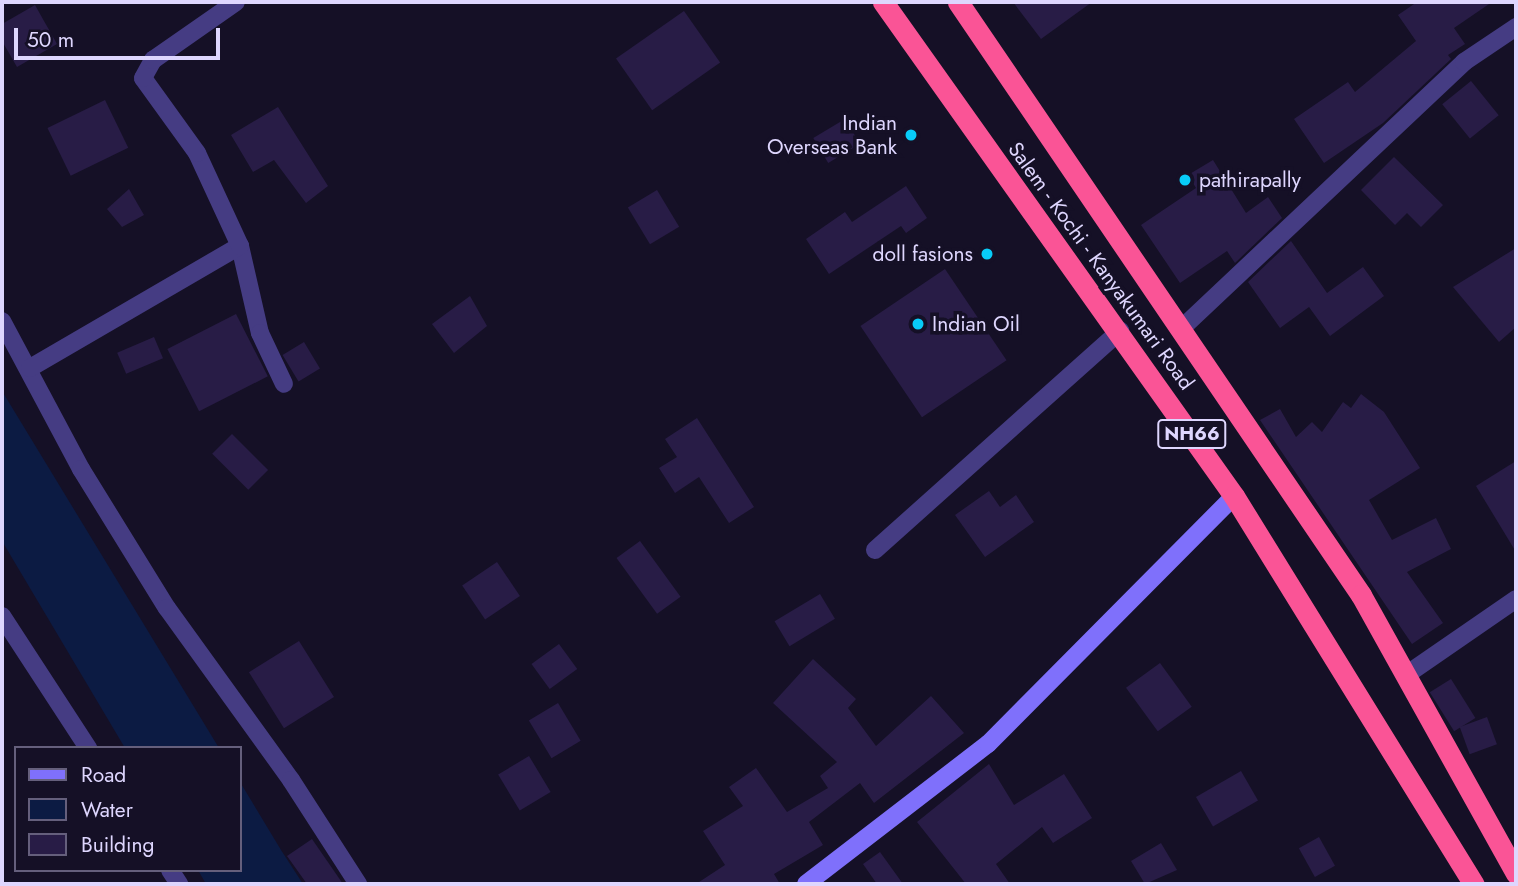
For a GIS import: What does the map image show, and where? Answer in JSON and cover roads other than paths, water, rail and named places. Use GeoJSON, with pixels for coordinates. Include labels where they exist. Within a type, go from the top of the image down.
{"type":"FeatureCollection","features":[{"type":"Feature","properties":{"kind":"highway","name":"Salem - Kochi - Kanyakumari Road"},"geometry":{"type":"LineString","coordinates":[[883,2],[1234,496],[1474,884]]}},
{"type":"Feature","properties":{"kind":"highway"},"geometry":{"type":"LineString","coordinates":[[958,2],[1362,595],[1516,874]]}},
{"type":"Feature","properties":{"kind":"main road"},"geometry":{"type":"LineString","coordinates":[[806,884],[988,744],[1234,496]]}},
{"type":"Feature","properties":{"kind":"street"},"geometry":{"type":"LineString","coordinates":[[236,2],[153,60],[143,78],[197,153],[240,246],[260,333],[284,384]]}},
{"type":"Feature","properties":{"kind":"street"},"geometry":{"type":"LineString","coordinates":[[1182,328],[1464,62],[1516,27]]}},
{"type":"Feature","properties":{"kind":"street"},"geometry":{"type":"LineString","coordinates":[[30,368],[240,246]]}},
{"type":"Feature","properties":{"kind":"street"},"geometry":{"type":"LineString","coordinates":[[2,321],[41,386],[81,469],[167,608],[291,779],[358,884]]}},
{"type":"Feature","properties":{"kind":"street"},"geometry":{"type":"LineString","coordinates":[[875,550],[1119,331]]}},
{"type":"Feature","properties":{"kind":"street"},"geometry":{"type":"LineString","coordinates":[[1406,675],[1516,599]]}},
{"type":"Feature","properties":{"kind":"street"},"geometry":{"type":"LineString","coordinates":[[2,616],[87,746]]}},
{"type":"Feature","properties":{"kind":"water"},"geometry":{"type":"Polygon","coordinates":[[[2,391],[218,746],[124,746],[2,541],[2,391]]]}},
{"type":"Feature","properties":{"kind":"water"},"geometry":{"type":"Polygon","coordinates":[[[242,785],[303,884],[206,884],[199,872],[242,872],[242,785]]]}},
{"type":"Feature","properties":{"kind":"place","name":"Indian Overseas Bank"},"geometry":{"type":"Point","coordinates":[911,135]}},
{"type":"Feature","properties":{"kind":"place","name":"pathirapally"},"geometry":{"type":"Point","coordinates":[1185,180]}},
{"type":"Feature","properties":{"kind":"place","name":"doll fasions"},"geometry":{"type":"Point","coordinates":[987,254]}},
{"type":"Feature","properties":{"kind":"place","name":"Indian Oil"},"geometry":{"type":"Point","coordinates":[918,324]}}]}
